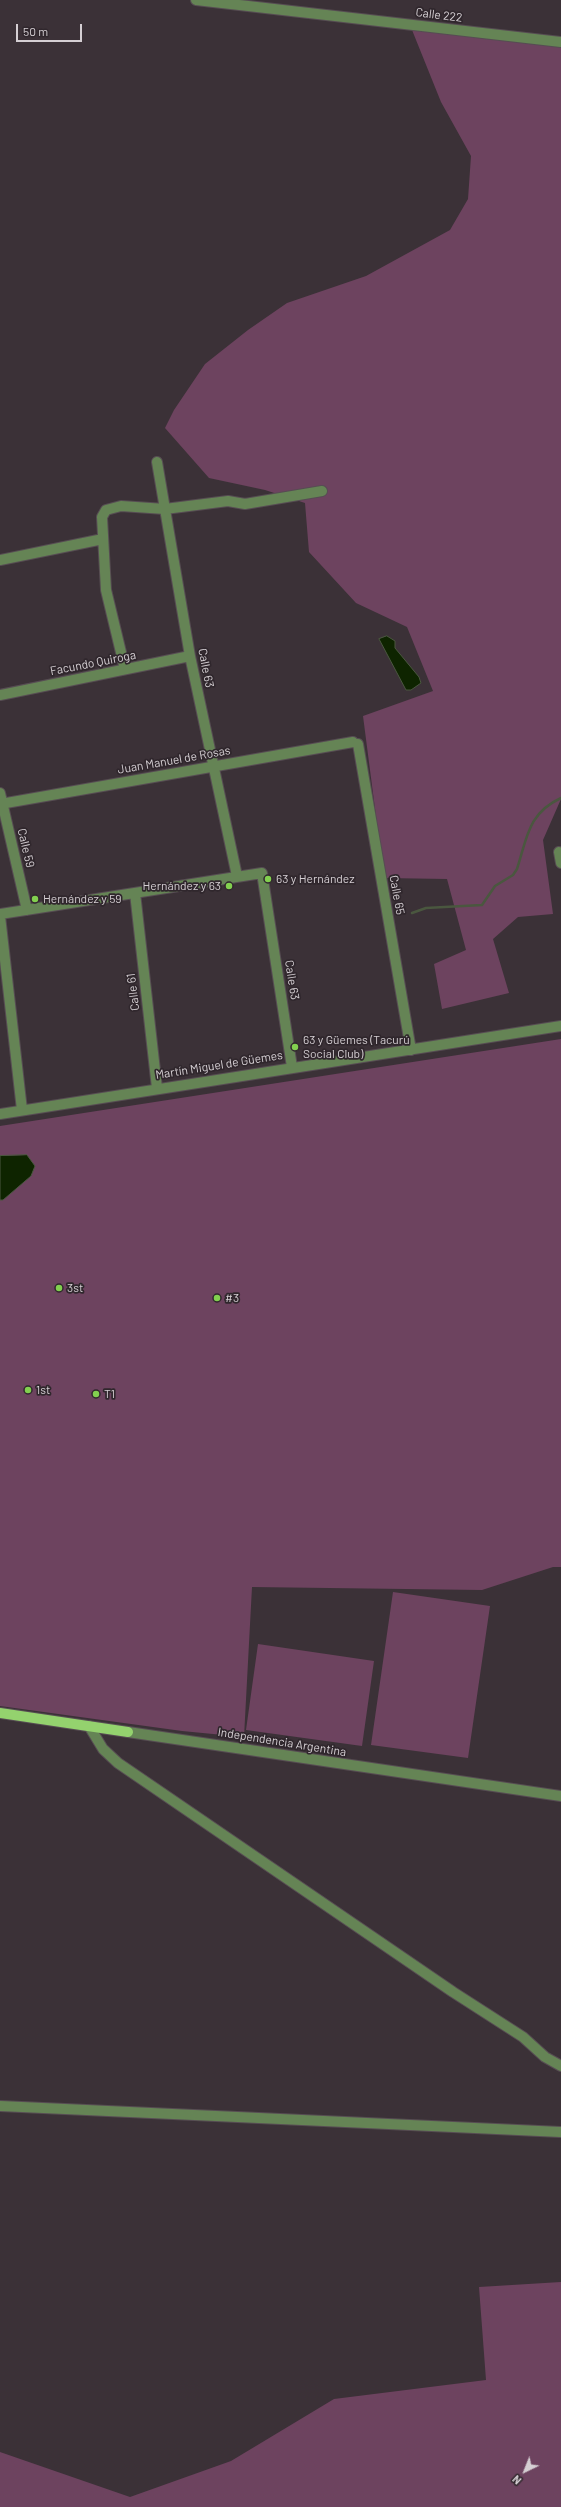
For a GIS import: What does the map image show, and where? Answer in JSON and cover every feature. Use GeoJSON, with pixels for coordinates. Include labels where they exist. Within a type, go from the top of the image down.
{"type":"FeatureCollection","features":[{"type":"Feature","properties":{"kind":"main road","name":"Independencia Argentina"},"geometry":{"type":"LineString","coordinates":[[0,1713],[128,1732]]}},
{"type":"Feature","properties":{"kind":"street","name":"Calle 222"},"geometry":{"type":"LineString","coordinates":[[196,0],[561,42]]}},
{"type":"Feature","properties":{"kind":"street","name":"Calle 63"},"geometry":{"type":"LineString","coordinates":[[157,462],[190,656],[237,876],[262,873],[292,1067]]}},
{"type":"Feature","properties":{"kind":"street"},"geometry":{"type":"LineString","coordinates":[[125,669],[106,590],[102,517],[106,510],[121,506],[165,509],[228,501],[245,504],[322,491]]}},
{"type":"Feature","properties":{"kind":"street"},"geometry":{"type":"LineString","coordinates":[[0,560],[103,539]]}},
{"type":"Feature","properties":{"kind":"street","name":"Facundo Quiroga"},"geometry":{"type":"LineString","coordinates":[[0,694],[190,656]]}},
{"type":"Feature","properties":{"kind":"street","name":"Juan Manuel de Rosas"},"geometry":{"type":"LineString","coordinates":[[1,804],[356,743]]}},
{"type":"Feature","properties":{"kind":"street","name":"Calle 65"},"geometry":{"type":"LineString","coordinates":[[356,743],[411,1050]]}},
{"type":"Feature","properties":{"kind":"street","name":"Calle 59"},"geometry":{"type":"LineString","coordinates":[[0,793],[1,804],[27,910]]}},
{"type":"Feature","properties":{"kind":"street"},"geometry":{"type":"LineString","coordinates":[[559,852],[561,863]]}},
{"type":"Feature","properties":{"kind":"street"},"geometry":{"type":"LineString","coordinates":[[22,1110],[0,915],[237,876]]}},
{"type":"Feature","properties":{"kind":"street","name":"Calle 61"},"geometry":{"type":"LineString","coordinates":[[135,892],[157,1088]]}},
{"type":"Feature","properties":{"kind":"street","name":"Martín Miguel de Güemes"},"geometry":{"type":"LineString","coordinates":[[0,1114],[157,1088],[561,1026]]}},
{"type":"Feature","properties":{"kind":"street"},"geometry":{"type":"LineString","coordinates":[[90,1726],[103,1749],[118,1763],[453,1992],[523,2037],[545,2057],[561,2066]]}},
{"type":"Feature","properties":{"kind":"street","name":"Independencia Argentina"},"geometry":{"type":"LineString","coordinates":[[128,1732],[561,1796]]}},
{"type":"Feature","properties":{"kind":"street"},"geometry":{"type":"LineString","coordinates":[[0,2106],[561,2132]]}},
{"type":"Feature","properties":{"kind":"shaded area"},"geometry":{"type":"Polygon","coordinates":[[[410,25],[561,40],[561,799],[543,840],[553,914],[518,917],[493,939],[509,993],[442,1009],[434,964],[466,950],[447,879],[384,878],[363,716],[433,691],[407,627],[356,603],[309,552],[305,503],[265,490],[209,478],[165,428],[174,410],[205,364],[248,330],[287,303],[366,276],[450,230],[468,199],[471,156],[441,102],[410,25]]]}},
{"type":"Feature","properties":{"kind":"shaded area"},"geometry":{"type":"Polygon","coordinates":[[[387,636],[395,641],[395,648],[419,677],[421,683],[411,690],[406,690],[379,639],[387,636]]]}},
{"type":"Feature","properties":{"kind":"shaded area"},"geometry":{"type":"Polygon","coordinates":[[[561,1039],[561,1567],[553,1567],[482,1590],[252,1587],[244,1737],[182,1731],[0,1706],[0,1126],[561,1039]]]}},
{"type":"Feature","properties":{"kind":"shaded area"},"geometry":{"type":"Polygon","coordinates":[[[27,1155],[35,1166],[31,1176],[3,1200],[0,1200],[0,1156],[27,1155]]]}},
{"type":"Feature","properties":{"kind":"shaded area"},"geometry":{"type":"Polygon","coordinates":[[[393,1592],[490,1606],[468,1758],[371,1745],[393,1592]]]}},
{"type":"Feature","properties":{"kind":"shaded area"},"geometry":{"type":"Polygon","coordinates":[[[258,1644],[374,1661],[362,1746],[246,1730],[258,1644]]]}},
{"type":"Feature","properties":{"kind":"shaded area"},"geometry":{"type":"Polygon","coordinates":[[[561,2282],[561,2507],[0,2507],[0,2452],[130,2497],[231,2461],[334,2399],[486,2380],[479,2287],[561,2282]]]}},
{"type":"Feature","properties":{"kind":"waterway"},"geometry":{"type":"LineString","coordinates":[[412,913],[426,908],[482,905],[495,886],[513,875],[517,869],[530,828],[535,819],[550,804],[561,798]]}},
{"type":"Feature","properties":{"kind":"place","name":"63 y Hernández"},"geometry":{"type":"Point","coordinates":[268,879]}},
{"type":"Feature","properties":{"kind":"place","name":"Hernández y 63"},"geometry":{"type":"Point","coordinates":[229,886]}},
{"type":"Feature","properties":{"kind":"place","name":"Hernández y 59"},"geometry":{"type":"Point","coordinates":[35,899]}},
{"type":"Feature","properties":{"kind":"place","name":"63 y Güemes (Tacurú Social Club)"},"geometry":{"type":"Point","coordinates":[295,1047]}},
{"type":"Feature","properties":{"kind":"place","name":"3st"},"geometry":{"type":"Point","coordinates":[59,1288]}},
{"type":"Feature","properties":{"kind":"place","name":"#3"},"geometry":{"type":"Point","coordinates":[217,1298]}},
{"type":"Feature","properties":{"kind":"place","name":"1st"},"geometry":{"type":"Point","coordinates":[28,1390]}},
{"type":"Feature","properties":{"kind":"place","name":"T1"},"geometry":{"type":"Point","coordinates":[96,1394]}}]}
